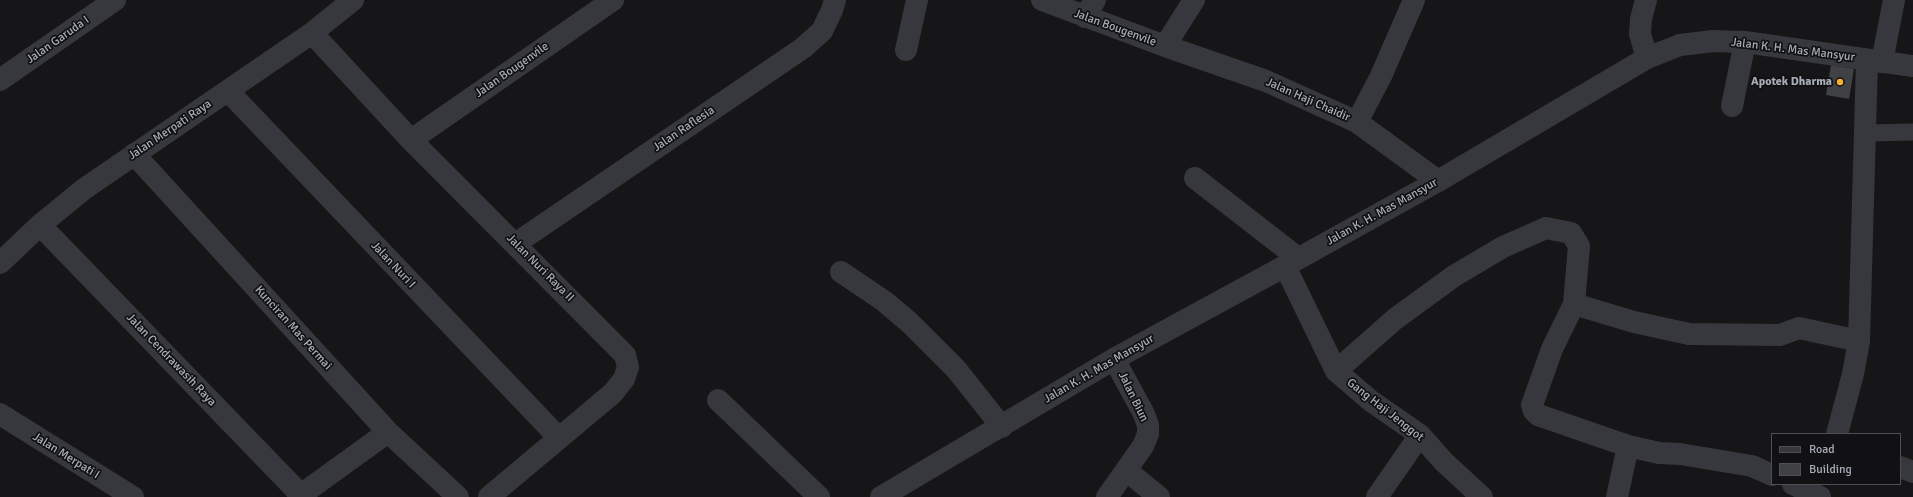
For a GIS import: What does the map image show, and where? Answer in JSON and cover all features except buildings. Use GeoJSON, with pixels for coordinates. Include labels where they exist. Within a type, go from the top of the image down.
{"type":"FeatureCollection","features":[{"type":"Feature","properties":{"kind":"street","name":"Jalan Garuda I"},"geometry":{"type":"LineString","coordinates":[[3,71],[91,7],[115,0]]}},
{"type":"Feature","properties":{"kind":"street","name":"Jalan Bougenvile"},"geometry":{"type":"LineString","coordinates":[[411,140],[613,0]]}},
{"type":"Feature","properties":{"kind":"street","name":"Jalan Raflesia"},"geometry":{"type":"LineString","coordinates":[[516,244],[803,48],[822,31],[835,0]]}},
{"type":"Feature","properties":{"kind":"street"},"geometry":{"type":"LineString","coordinates":[[906,50],[917,0]]}},
{"type":"Feature","properties":{"kind":"street","name":"Jalan Bougenvile"},"geometry":{"type":"LineString","coordinates":[[1042,0],[1090,9],[1165,46]]}},
{"type":"Feature","properties":{"kind":"street"},"geometry":{"type":"LineString","coordinates":[[1165,46],[1194,0]]}},
{"type":"Feature","properties":{"kind":"street"},"geometry":{"type":"LineString","coordinates":[[1357,122],[1381,76],[1414,0]]}},
{"type":"Feature","properties":{"kind":"street"},"geometry":{"type":"LineString","coordinates":[[1646,0],[1640,19],[1640,34],[1647,58]]}},
{"type":"Feature","properties":{"kind":"street"},"geometry":{"type":"LineString","coordinates":[[1837,433],[1853,374],[1859,341],[1865,133],[1875,61],[1894,0]]}},
{"type":"Feature","properties":{"kind":"street","name":"Jalan Merpati Raya"},"geometry":{"type":"LineString","coordinates":[[0,262],[40,225],[84,189],[312,33],[348,2]]}},
{"type":"Feature","properties":{"kind":"street","name":"Jalan Nuri Raya II"},"geometry":{"type":"LineString","coordinates":[[312,33],[411,140],[626,354],[628,367],[624,379],[613,393],[488,497]]}},
{"type":"Feature","properties":{"kind":"street","name":"Jalan K. H. Mas Mansyur"},"geometry":{"type":"LineString","coordinates":[[881,497],[1002,427],[1114,359],[1438,181],[1647,58],[1680,45],[1713,41],[1745,42],[1913,66]]}},
{"type":"Feature","properties":{"kind":"street"},"geometry":{"type":"LineString","coordinates":[[1732,106],[1745,42]]}},
{"type":"Feature","properties":{"kind":"street","name":"Jalan Haji Chaidir"},"geometry":{"type":"LineString","coordinates":[[1165,46],[1266,81],[1357,122],[1438,181]]}},
{"type":"Feature","properties":{"kind":"street","name":"Jalan Nuri I"},"geometry":{"type":"LineString","coordinates":[[228,91],[559,438]]}},
{"type":"Feature","properties":{"kind":"street","name":"Kunciran Mas Permai"},"geometry":{"type":"LineString","coordinates":[[134,154],[388,432],[458,497]]}},
{"type":"Feature","properties":{"kind":"street"},"geometry":{"type":"LineString","coordinates":[[1195,178],[1291,262]]}},
{"type":"Feature","properties":{"kind":"street","name":"Jalan Cendrawasih Raya"},"geometry":{"type":"LineString","coordinates":[[40,225],[300,496]]}},
{"type":"Feature","properties":{"kind":"street"},"geometry":{"type":"LineString","coordinates":[[1336,371],[1395,320],[1454,276],[1503,247],[1546,228],[1571,233],[1579,246],[1574,304],[1552,349],[1532,405],[1534,411],[1538,415],[1628,446],[1659,453],[1680,454],[1752,466],[1771,475]]}},
{"type":"Feature","properties":{"kind":"street","name":"Gang Haji Jenggot"},"geometry":{"type":"LineString","coordinates":[[1291,262],[1336,371],[1371,401],[1420,435],[1444,462],[1482,497]]}},
{"type":"Feature","properties":{"kind":"street"},"geometry":{"type":"LineString","coordinates":[[841,272],[884,300],[910,323],[956,369],[1002,427]]}},
{"type":"Feature","properties":{"kind":"street"},"geometry":{"type":"LineString","coordinates":[[1574,304],[1634,322],[1689,334],[1780,335],[1799,328],[1859,341]]}},
{"type":"Feature","properties":{"kind":"street","name":"Jalan Biun"},"geometry":{"type":"LineString","coordinates":[[1108,497],[1144,446],[1148,434],[1148,425],[1144,412],[1114,359]]}},
{"type":"Feature","properties":{"kind":"street"},"geometry":{"type":"LineString","coordinates":[[718,400],[819,497]]}},
{"type":"Feature","properties":{"kind":"street","name":"Jalan Merpati I"},"geometry":{"type":"LineString","coordinates":[[0,414],[132,497]]}},
{"type":"Feature","properties":{"kind":"street"},"geometry":{"type":"LineString","coordinates":[[300,496],[388,432]]}},
{"type":"Feature","properties":{"kind":"street"},"geometry":{"type":"LineString","coordinates":[[1377,497],[1420,435]]}},
{"type":"Feature","properties":{"kind":"street"},"geometry":{"type":"LineString","coordinates":[[1617,497],[1628,446]]}},
{"type":"Feature","properties":{"kind":"street"},"geometry":{"type":"LineString","coordinates":[[1901,467],[1913,472]]}},
{"type":"Feature","properties":{"kind":"street"},"geometry":{"type":"LineString","coordinates":[[1126,470],[1159,497]]}},
{"type":"Feature","properties":{"kind":"street"},"geometry":{"type":"LineString","coordinates":[[1795,485],[1820,497],[1824,485]]}},
{"type":"Feature","properties":{"kind":"lane"},"geometry":{"type":"LineString","coordinates":[[1865,133],[1913,132]]}},
{"type":"Feature","properties":{"kind":"place","name":"Apotek Dharma"},"geometry":{"type":"Point","coordinates":[1840,82]}}]}
